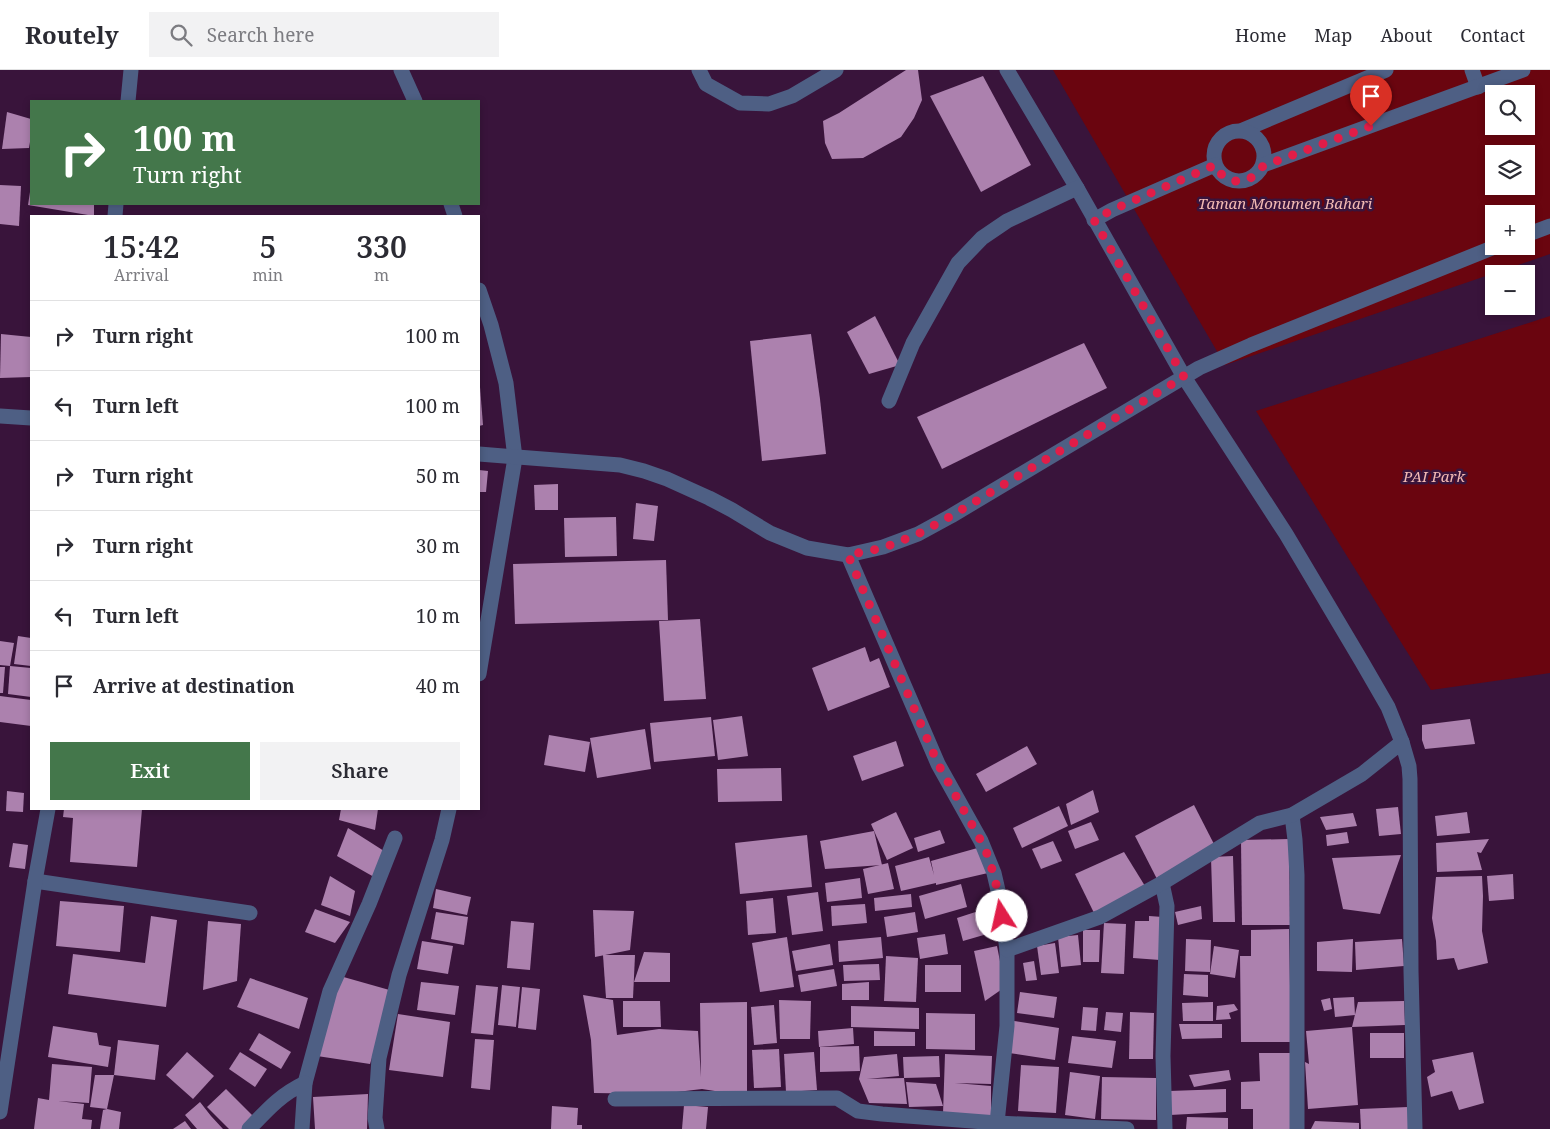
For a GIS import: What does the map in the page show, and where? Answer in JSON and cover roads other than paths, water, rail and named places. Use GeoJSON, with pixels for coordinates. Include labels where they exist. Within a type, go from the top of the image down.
{"type":"FeatureCollection","features":[{"type":"Feature","properties":{"kind":"street"},"geometry":{"type":"LineString","coordinates":[[128,100],[131,70]]}},
{"type":"Feature","properties":{"kind":"street"},"geometry":{"type":"LineString","coordinates":[[401,70],[415,100]]}},
{"type":"Feature","properties":{"kind":"street"},"geometry":{"type":"LineString","coordinates":[[699,70],[706,84],[740,103],[769,104],[792,96],[836,70]]}},
{"type":"Feature","properties":{"kind":"street"},"geometry":{"type":"LineString","coordinates":[[1007,70],[1077,188],[1184,377],[1286,534],[1357,654],[1388,707],[1402,742],[1409,766],[1410,779],[1411,971],[1415,1129]]}},
{"type":"Feature","properties":{"kind":"street"},"geometry":{"type":"LineString","coordinates":[[1243,130],[1254,134],[1261,143],[1265,154],[1263,166],[1256,175],[1245,181],[1233,181],[1222,175],[1215,165],[1213,153],[1218,140],[1229,132],[1243,130],[1386,70]]}},
{"type":"Feature","properties":{"kind":"street"},"geometry":{"type":"LineString","coordinates":[[1472,70],[1478,87]]}},
{"type":"Feature","properties":{"kind":"street"},"geometry":{"type":"LineString","coordinates":[[1263,166],[1523,70]]}},
{"type":"Feature","properties":{"kind":"street"},"geometry":{"type":"LineString","coordinates":[[1094,220],[1112,210],[1215,165]]}},
{"type":"Feature","properties":{"kind":"street"},"geometry":{"type":"LineString","coordinates":[[889,401],[913,343],[958,263],[982,238],[1007,221],[1077,188]]}},
{"type":"Feature","properties":{"kind":"street"},"geometry":{"type":"LineString","coordinates":[[1535,232],[1550,226]]}},
{"type":"Feature","properties":{"kind":"street"},"geometry":{"type":"LineString","coordinates":[[480,454],[620,465],[667,479],[732,510],[770,533],[807,548],[848,555],[883,548],[918,534],[951,516],[1200,368],[1251,345],[1485,251]]}},
{"type":"Feature","properties":{"kind":"street"},"geometry":{"type":"LineString","coordinates":[[480,293],[491,325],[506,383],[515,458],[480,668]]}},
{"type":"Feature","properties":{"kind":"street"},"geometry":{"type":"LineString","coordinates":[[0,416],[30,418]]}},
{"type":"Feature","properties":{"kind":"street"},"geometry":{"type":"LineString","coordinates":[[848,555],[938,764],[989,858],[1000,899],[1007,950],[1006,1026],[997,1123]]}},
{"type":"Feature","properties":{"kind":"street"},"geometry":{"type":"LineString","coordinates":[[1007,950],[1100,917],[1162,883],[1260,823],[1292,815],[1362,774],[1402,742]]}},
{"type":"Feature","properties":{"kind":"street"},"geometry":{"type":"LineString","coordinates":[[0,1112],[35,881],[48,810]]}},
{"type":"Feature","properties":{"kind":"street"},"geometry":{"type":"LineString","coordinates":[[377,1129],[375,1118],[378,1058],[399,975],[442,840],[449,810]]}},
{"type":"Feature","properties":{"kind":"street"},"geometry":{"type":"LineString","coordinates":[[1292,815],[1297,875],[1298,1129]]}},
{"type":"Feature","properties":{"kind":"street"},"geometry":{"type":"LineString","coordinates":[[302,1129],[305,1082],[330,991],[369,904],[395,838]]}},
{"type":"Feature","properties":{"kind":"street"},"geometry":{"type":"LineString","coordinates":[[35,881],[250,913]]}},
{"type":"Feature","properties":{"kind":"street"},"geometry":{"type":"LineString","coordinates":[[1162,883],[1167,906],[1163,1056],[1165,1129]]}},
{"type":"Feature","properties":{"kind":"street"},"geometry":{"type":"LineString","coordinates":[[249,1129],[278,1098],[305,1082]]}},
{"type":"Feature","properties":{"kind":"street"},"geometry":{"type":"LineString","coordinates":[[615,1098],[837,1098],[854,1110],[861,1112],[997,1123],[1128,1129]]}},
{"type":"Feature","properties":{"kind":"park label","name":"Taman Monumen Bahari"},"geometry":{"type":"Point","coordinates":[1285,203]}},
{"type":"Feature","properties":{"kind":"park label","name":"PAI Park"},"geometry":{"type":"Point","coordinates":[1434,476]}}]}
